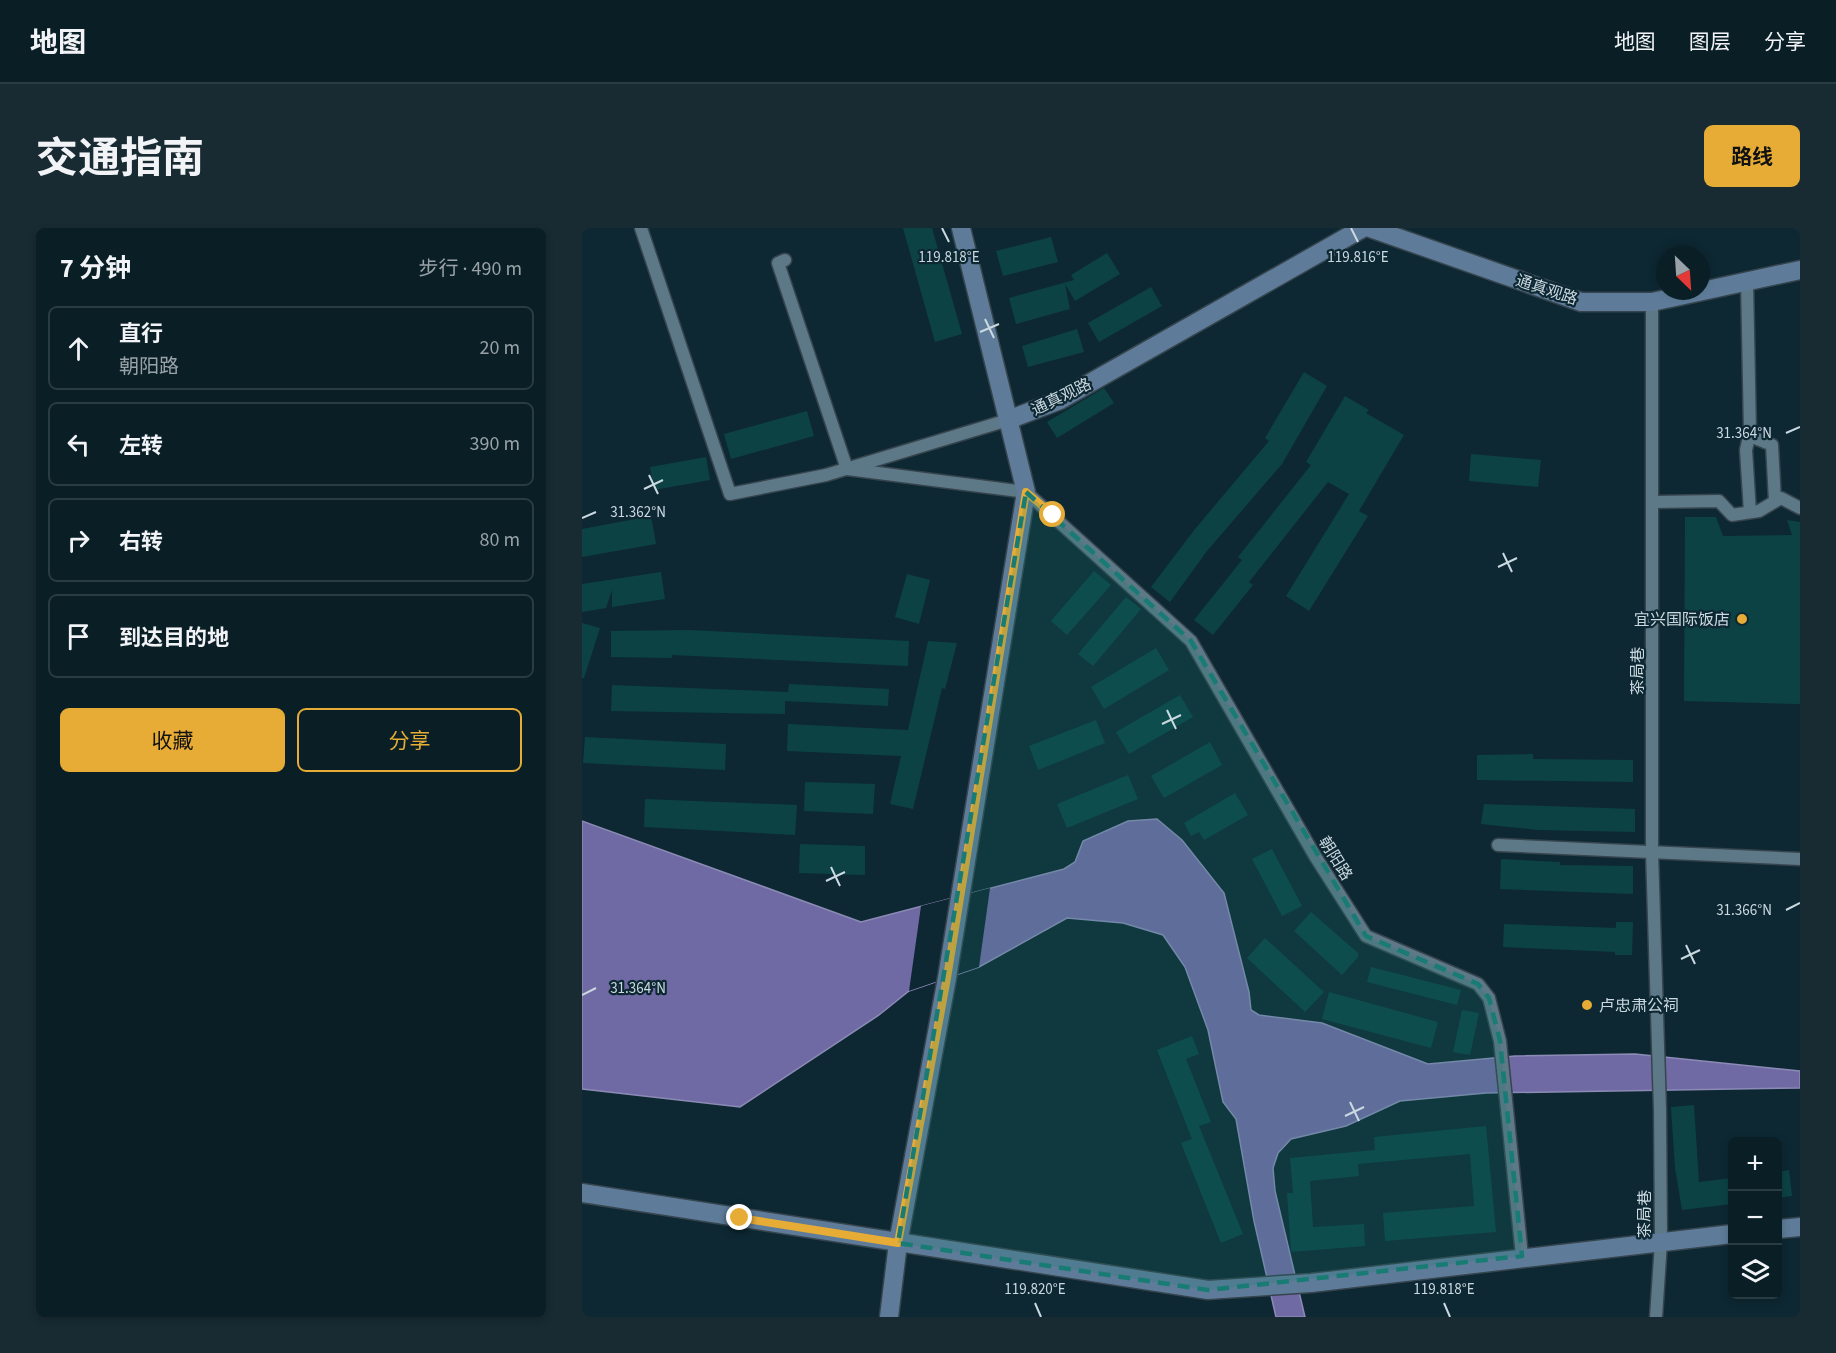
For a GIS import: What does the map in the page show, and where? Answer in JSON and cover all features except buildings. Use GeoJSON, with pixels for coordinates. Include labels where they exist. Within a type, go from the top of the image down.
{"type":"FeatureCollection","features":[{"type":"Feature","properties":{"kind":"main road"},"geometry":{"type":"LineString","coordinates":[[889,1317],[898,1243],[947,978],[958,896],[1026,492],[961,228]]}},
{"type":"Feature","properties":{"kind":"main road","name":"通真观路"},"geometry":{"type":"LineString","coordinates":[[1008,420],[1060,400],[1363,228]]}},
{"type":"Feature","properties":{"kind":"main road","name":"通真观路"},"geometry":{"type":"LineString","coordinates":[[1370,228],[1581,302],[1652,302],[1800,270]]}},
{"type":"Feature","properties":{"kind":"main road"},"geometry":{"type":"LineString","coordinates":[[582,1193],[1208,1290],[1311,1283],[1728,1234]]}},
{"type":"Feature","properties":{"kind":"main road"},"geometry":{"type":"LineString","coordinates":[[1782,1229],[1800,1227]]}},
{"type":"Feature","properties":{"kind":"street"},"geometry":{"type":"LineString","coordinates":[[641,228],[730,494],[847,469],[1008,420]]}},
{"type":"Feature","properties":{"kind":"street"},"geometry":{"type":"LineString","coordinates":[[785,260],[778,263],[847,469]]}},
{"type":"Feature","properties":{"kind":"street"},"geometry":{"type":"LineString","coordinates":[[1747,281],[1750,436],[1746,450],[1750,512]]}},
{"type":"Feature","properties":{"kind":"street","name":"茶局巷"},"geometry":{"type":"LineString","coordinates":[[1652,302],[1654,502],[1652,852],[1660,1110],[1661,1242],[1656,1317]]}},
{"type":"Feature","properties":{"kind":"street"},"geometry":{"type":"LineString","coordinates":[[1750,436],[1772,445],[1775,501]]}},
{"type":"Feature","properties":{"kind":"street"},"geometry":{"type":"LineString","coordinates":[[847,469],[1026,492]]}},
{"type":"Feature","properties":{"kind":"street","name":"朝阳路"},"geometry":{"type":"LineString","coordinates":[[1026,492],[1191,641],[1315,856],[1366,936],[1478,984],[1489,998],[1501,1051],[1504,1102],[1522,1257]]}},
{"type":"Feature","properties":{"kind":"street"},"geometry":{"type":"LineString","coordinates":[[1654,502],[1719,501],[1732,515],[1759,511],[1781,498],[1800,508]]}},
{"type":"Feature","properties":{"kind":"street"},"geometry":{"type":"LineString","coordinates":[[1498,845],[1800,859]]}},
{"type":"Feature","properties":{"kind":"highlighted area"},"geometry":{"type":"Polygon","coordinates":[[[1026,492],[1191,641],[1366,936],[1478,984],[1489,998],[1500,1041],[1522,1256],[1208,1290],[898,1243],[1026,492]]]}},
{"type":"Feature","properties":{"kind":"shaded area"},"geometry":{"type":"Polygon","coordinates":[[[1157,819],[1182,840],[1224,893],[1249,992],[1251,1010],[1259,1015],[1322,1023],[1428,1064],[1515,1056],[1635,1054],[1800,1071],[1800,1088],[1486,1093],[1400,1101],[1346,1126],[1291,1139],[1278,1153],[1273,1168],[1275,1191],[1305,1317],[1276,1317],[1254,1221],[1236,1119],[1223,1102],[1208,1030],[1185,967],[1163,935],[1123,923],[1067,918],[979,967],[909,991],[879,1015],[740,1107],[582,1089],[582,821],[861,922],[1064,869],[1075,862],[1083,841],[1128,821],[1157,819]]]}},
{"type":"Feature","properties":{"kind":"pier"},"geometry":{"type":"Polygon","coordinates":[[[990,888],[979,967],[909,991],[921,906],[990,888]]]}},
{"type":"Feature","properties":{"kind":"place","name":"宜兴国际饭店"},"geometry":{"type":"Point","coordinates":[1742,619]}},
{"type":"Feature","properties":{"kind":"place","name":"卢忠肃公祠"},"geometry":{"type":"Point","coordinates":[1587,1005]}},
{"type":"Feature","properties":{"kind":"route"},"geometry":{"type":"LineString","coordinates":[[740,1218],[898,1243],[947,978],[958,896],[1026,492],[1053,515]]}}]}
